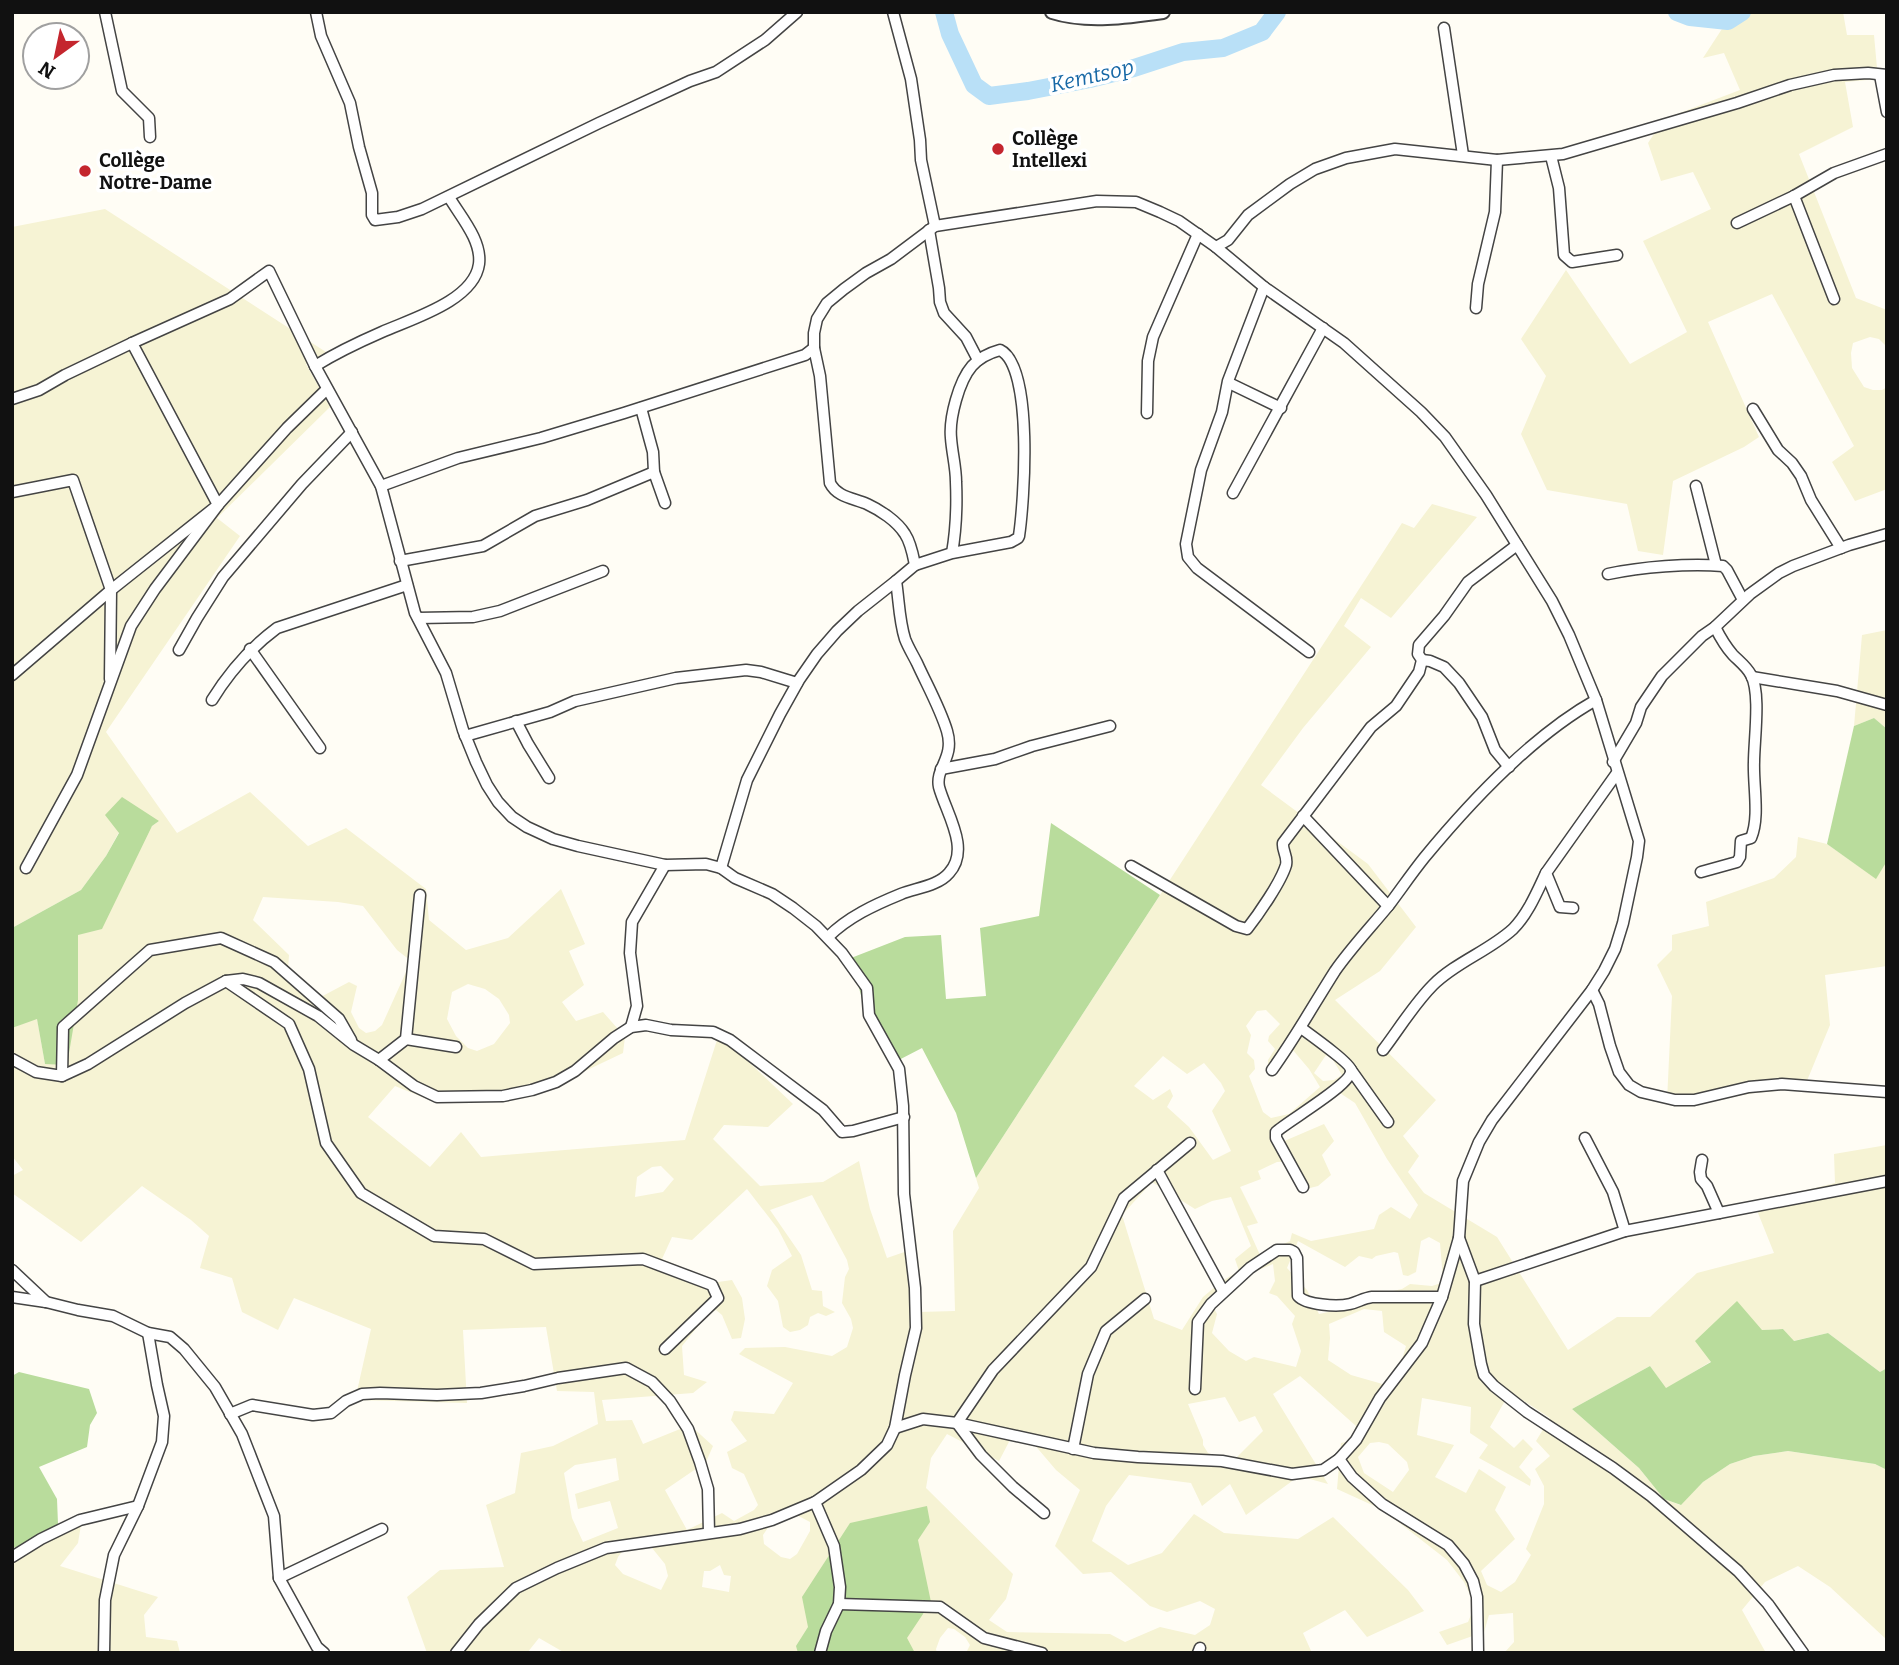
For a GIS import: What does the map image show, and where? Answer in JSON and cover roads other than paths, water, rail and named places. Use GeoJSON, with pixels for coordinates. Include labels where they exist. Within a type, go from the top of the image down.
{"type":"FeatureCollection","features":[{"type":"Feature","properties":{"kind":"street"},"geometry":{"type":"LineString","coordinates":[[105,12],[122,91],[149,118],[150,138]]}},
{"type":"Feature","properties":{"kind":"street"},"geometry":{"type":"LineString","coordinates":[[316,12],[321,36],[349,103],[372,193],[372,215],[376,220],[398,217],[422,209],[690,81],[716,72],[765,40],[797,12]]}},
{"type":"Feature","properties":{"kind":"street"},"geometry":{"type":"LineString","coordinates":[[893,12],[911,79],[940,302],[944,313],[966,337],[978,360]]}},
{"type":"Feature","properties":{"kind":"street"},"geometry":{"type":"LineString","coordinates":[[1052,12],[1075,17],[1163,12]]}},
{"type":"Feature","properties":{"kind":"street"},"geometry":{"type":"LineString","coordinates":[[1444,28],[1463,155]]}},
{"type":"Feature","properties":{"kind":"street"},"geometry":{"type":"LineString","coordinates":[[1216,247],[1228,240],[1242,221],[1290,184],[1315,169],[1355,156],[1395,149],[1497,160],[1563,154],[1790,85],[1834,75],[1884,75],[1887,112]]}},
{"type":"Feature","properties":{"kind":"street"},"geometry":{"type":"LineString","coordinates":[[1738,223],[1834,173],[1887,154]]}},
{"type":"Feature","properties":{"kind":"street"},"geometry":{"type":"LineString","coordinates":[[1551,156],[1559,188],[1564,255],[1572,262],[1617,255]]}},
{"type":"Feature","properties":{"kind":"street"},"geometry":{"type":"LineString","coordinates":[[1476,308],[1478,284],[1495,212],[1497,160]]}},
{"type":"Feature","properties":{"kind":"street"},"geometry":{"type":"LineString","coordinates":[[1794,196],[1833,299]]}},
{"type":"Feature","properties":{"kind":"street"},"geometry":{"type":"LineString","coordinates":[[315,366],[447,302],[464,291],[476,278],[480,262],[474,237],[449,197]]}},
{"type":"Feature","properties":{"kind":"street"},"geometry":{"type":"LineString","coordinates":[[895,1428],[923,1419],[957,1423],[1094,1453],[1222,1461],[1292,1474],[1323,1470],[1339,1459],[1356,1440],[1380,1398],[1422,1343],[1442,1297],[1459,1238],[1463,1181],[1479,1142],[1604,971],[1623,923],[1637,857],[1637,835],[1596,700],[1581,661],[1552,601],[1486,495],[1440,431],[1344,342],[1264,287],[1216,247],[1179,221],[1136,202],[1097,201],[932,228],[827,303],[817,319],[814,348],[820,376],[830,483],[833,490],[878,510],[900,527],[915,565]]}},
{"type":"Feature","properties":{"kind":"street"},"geometry":{"type":"LineString","coordinates":[[1147,413],[1148,361],[1153,337],[1198,234]]}},
{"type":"Feature","properties":{"kind":"street"},"geometry":{"type":"LineString","coordinates":[[12,398],[39,390],[132,343],[230,299],[270,271],[315,366],[381,486],[418,618],[446,673],[465,736],[487,785],[498,802],[512,817],[553,839],[665,865],[706,864],[721,868],[772,894],[828,937],[842,953],[867,988],[869,1015],[899,1069],[904,1117],[904,1194],[915,1288],[916,1328],[895,1428],[887,1445],[861,1471],[815,1502],[761,1523],[740,1529],[606,1548],[516,1588],[456,1653]]}},
{"type":"Feature","properties":{"kind":"street"},"geometry":{"type":"LineString","coordinates":[[1264,287],[1201,470],[1186,544],[1188,556],[1197,568],[1309,652]]}},
{"type":"Feature","properties":{"kind":"street"},"geometry":{"type":"LineString","coordinates":[[1233,493],[1323,328]]}},
{"type":"Feature","properties":{"kind":"street"},"geometry":{"type":"LineString","coordinates":[[132,343],[218,505]]}},
{"type":"Feature","properties":{"kind":"street"},"geometry":{"type":"LineString","coordinates":[[381,486],[458,458],[541,438],[641,408],[805,355],[814,348]]}},
{"type":"Feature","properties":{"kind":"street"},"geometry":{"type":"LineString","coordinates":[[721,868],[747,780],[797,683],[837,631],[915,565],[952,553],[1015,540],[1019,536],[1025,439],[1013,366],[1008,355],[1000,350],[978,360],[964,377],[952,421],[956,480],[952,553]]}},
{"type":"Feature","properties":{"kind":"street"},"geometry":{"type":"LineString","coordinates":[[1229,383],[1280,408]]}},
{"type":"Feature","properties":{"kind":"street"},"geometry":{"type":"LineString","coordinates":[[26,867],[77,775],[131,626],[155,589],[218,505],[286,428],[327,389]]}},
{"type":"Feature","properties":{"kind":"street"},"geometry":{"type":"LineString","coordinates":[[641,408],[653,452],[654,472],[665,503]]}},
{"type":"Feature","properties":{"kind":"street"},"geometry":{"type":"LineString","coordinates":[[1753,409],[1778,450],[1801,476],[1811,500],[1841,548]]}},
{"type":"Feature","properties":{"kind":"street"},"geometry":{"type":"LineString","coordinates":[[179,650],[223,577],[276,513],[352,432]]}},
{"type":"Feature","properties":{"kind":"street"},"geometry":{"type":"LineString","coordinates":[[400,561],[483,546],[509,529],[545,512],[587,500],[654,472]]}},
{"type":"Feature","properties":{"kind":"street"},"geometry":{"type":"LineString","coordinates":[[12,492],[73,480],[111,590],[110,687]]}},
{"type":"Feature","properties":{"kind":"street"},"geometry":{"type":"LineString","coordinates":[[1696,486],[1716,565]]}},
{"type":"Feature","properties":{"kind":"street"},"geometry":{"type":"LineString","coordinates":[[12,675],[111,590],[218,505]]}},
{"type":"Feature","properties":{"kind":"street"},"geometry":{"type":"LineString","coordinates":[[1613,761],[1636,723],[1641,707],[1662,676],[1743,600],[1779,572],[1887,534]]}},
{"type":"Feature","properties":{"kind":"street"},"geometry":{"type":"LineString","coordinates":[[1131,866],[1236,926],[1247,929],[1286,863],[1283,843],[1371,727],[1396,706],[1419,672],[1422,660],[1419,657],[1419,645],[1468,582],[1517,545]]}},
{"type":"Feature","properties":{"kind":"street"},"geometry":{"type":"LineString","coordinates":[[1608,574],[1640,569],[1723,566],[1743,600]]}},
{"type":"Feature","properties":{"kind":"street"},"geometry":{"type":"LineString","coordinates":[[418,618],[473,617],[500,611],[603,571]]}},
{"type":"Feature","properties":{"kind":"street"},"geometry":{"type":"LineString","coordinates":[[828,937],[838,927],[877,904],[939,882],[955,865],[958,854],[952,822],[939,787],[942,769],[950,750],[948,733],[905,639],[896,581]]}},
{"type":"Feature","properties":{"kind":"street"},"geometry":{"type":"LineString","coordinates":[[212,700],[250,649],[277,628],[407,585]]}},
{"type":"Feature","properties":{"kind":"street"},"geometry":{"type":"LineString","coordinates":[[1701,872],[1737,862],[1741,841],[1753,835],[1756,711],[1754,684],[1752,677],[1725,645],[1715,627]]}},
{"type":"Feature","properties":{"kind":"street"},"geometry":{"type":"LineString","coordinates":[[250,649],[320,748]]}},
{"type":"Feature","properties":{"kind":"street"},"geometry":{"type":"LineString","coordinates":[[1422,660],[1444,667],[1459,683],[1482,717],[1495,750],[1510,767]]}},
{"type":"Feature","properties":{"kind":"street"},"geometry":{"type":"LineString","coordinates":[[465,736],[550,712],[575,701],[676,678],[746,670],[797,683]]}},
{"type":"Feature","properties":{"kind":"street"},"geometry":{"type":"LineString","coordinates":[[1752,677],[1837,691],[1887,705]]}},
{"type":"Feature","properties":{"kind":"street"},"geometry":{"type":"LineString","coordinates":[[1272,1070],[1337,969],[1424,858],[1474,801],[1549,731],[1596,700]]}},
{"type":"Feature","properties":{"kind":"street"},"geometry":{"type":"LineString","coordinates":[[516,722],[549,778]]}},
{"type":"Feature","properties":{"kind":"street"},"geometry":{"type":"LineString","coordinates":[[942,769],[995,759],[1032,746],[1110,726]]}},
{"type":"Feature","properties":{"kind":"street"},"geometry":{"type":"LineString","coordinates":[[1383,1050],[1432,986],[1514,927],[1524,915],[1546,873],[1617,773]]}},
{"type":"Feature","properties":{"kind":"street"},"geometry":{"type":"LineString","coordinates":[[1303,816],[1388,906]]}},
{"type":"Feature","properties":{"kind":"street"},"geometry":{"type":"LineString","coordinates":[[631,1027],[637,1006],[631,953],[632,922],[665,865]]}},
{"type":"Feature","properties":{"kind":"street"},"geometry":{"type":"LineString","coordinates":[[1546,873],[1560,907],[1573,908]]}},
{"type":"Feature","properties":{"kind":"street"},"geometry":{"type":"LineString","coordinates":[[406,1039],[419,895]]}},
{"type":"Feature","properties":{"kind":"street"},"geometry":{"type":"LineString","coordinates":[[62,1076],[63,1027],[150,950],[221,938],[274,962],[339,1019],[354,1045]]}},
{"type":"Feature","properties":{"kind":"street"},"geometry":{"type":"LineString","coordinates":[[12,1059],[36,1072],[62,1076],[88,1064],[185,1003],[226,981],[243,979],[259,983],[318,1016],[354,1045],[414,1086],[437,1097],[503,1096],[532,1090],[575,1071],[631,1027],[646,1025],[671,1030],[713,1032],[730,1040],[823,1110],[842,1132],[904,1117]]}},
{"type":"Feature","properties":{"kind":"street"},"geometry":{"type":"LineString","coordinates":[[226,981],[289,1024],[309,1069],[326,1143],[361,1193],[434,1236],[484,1239],[534,1264],[643,1259],[712,1285],[718,1298],[666,1349]]}},
{"type":"Feature","properties":{"kind":"street"},"geometry":{"type":"LineString","coordinates":[[1592,990],[1600,1004],[1609,1046],[1619,1072],[1629,1085],[1641,1092],[1675,1100],[1694,1100],[1749,1087],[1782,1084],[1887,1092]]}},
{"type":"Feature","properties":{"kind":"street"},"geometry":{"type":"LineString","coordinates":[[1301,1028],[1350,1068],[1388,1122]]}},
{"type":"Feature","properties":{"kind":"street"},"geometry":{"type":"LineString","coordinates":[[379,1060],[406,1039],[456,1047]]}},
{"type":"Feature","properties":{"kind":"street"},"geometry":{"type":"LineString","coordinates":[[1303,1187],[1276,1138],[1276,1132],[1316,1105],[1347,1078],[1351,1070]]}},
{"type":"Feature","properties":{"kind":"street"},"geometry":{"type":"LineString","coordinates":[[1584,1138],[1613,1192],[1625,1231]]}},
{"type":"Feature","properties":{"kind":"street"},"geometry":{"type":"LineString","coordinates":[[957,1423],[993,1370],[1091,1267],[1124,1198],[1190,1143]]}},
{"type":"Feature","properties":{"kind":"street"},"geometry":{"type":"LineString","coordinates":[[1702,1160],[1701,1179],[1719,1213]]}},
{"type":"Feature","properties":{"kind":"street"},"geometry":{"type":"LineString","coordinates":[[1157,1170],[1223,1291]]}},
{"type":"Feature","properties":{"kind":"street"},"geometry":{"type":"LineString","coordinates":[[1475,1281],[1625,1231],[1887,1181]]}},
{"type":"Feature","properties":{"kind":"street"},"geometry":{"type":"LineString","coordinates":[[1459,1238],[1475,1281],[1474,1324],[1481,1364],[1485,1375],[1494,1386],[1527,1412],[1614,1468],[1651,1496],[1738,1571],[1768,1604],[1803,1653]]}},
{"type":"Feature","properties":{"kind":"street"},"geometry":{"type":"LineString","coordinates":[[1195,1389],[1198,1322],[1223,1291],[1268,1255],[1277,1251],[1294,1252],[1297,1258],[1298,1296],[1303,1301],[1337,1306],[1351,1304],[1365,1297],[1442,1297]]}},
{"type":"Feature","properties":{"kind":"street"},"geometry":{"type":"LineString","coordinates":[[12,1270],[46,1302]]}},
{"type":"Feature","properties":{"kind":"street"},"geometry":{"type":"LineString","coordinates":[[12,1297],[113,1315],[148,1333],[170,1337],[178,1342],[215,1387],[242,1434],[274,1516],[279,1578],[317,1647],[324,1653]]}},
{"type":"Feature","properties":{"kind":"street"},"geometry":{"type":"LineString","coordinates":[[1073,1449],[1088,1374],[1106,1331],[1145,1299]]}},
{"type":"Feature","properties":{"kind":"street"},"geometry":{"type":"LineString","coordinates":[[104,1653],[105,1600],[114,1555],[138,1506],[162,1441],[164,1416],[148,1333]]}},
{"type":"Feature","properties":{"kind":"street"},"geometry":{"type":"LineString","coordinates":[[230,1414],[252,1405],[313,1415],[331,1413],[346,1401],[362,1394],[481,1393],[626,1368],[652,1382],[670,1401],[688,1429],[708,1489],[709,1533]]}},
{"type":"Feature","properties":{"kind":"street"},"geometry":{"type":"LineString","coordinates":[[957,1423],[981,1455],[1044,1513]]}},
{"type":"Feature","properties":{"kind":"street"},"geometry":{"type":"LineString","coordinates":[[1339,1459],[1352,1476],[1382,1504],[1448,1545],[1464,1564],[1473,1581],[1477,1597],[1478,1653]]}},
{"type":"Feature","properties":{"kind":"street"},"geometry":{"type":"LineString","coordinates":[[815,1502],[834,1546],[840,1587],[839,1604],[826,1631],[820,1653]]}},
{"type":"Feature","properties":{"kind":"street"},"geometry":{"type":"LineString","coordinates":[[12,1557],[80,1520],[138,1506]]}},
{"type":"Feature","properties":{"kind":"street"},"geometry":{"type":"LineString","coordinates":[[279,1578],[382,1529]]}},
{"type":"Feature","properties":{"kind":"street"},"geometry":{"type":"LineString","coordinates":[[839,1604],[940,1607],[984,1638],[1042,1653]]}},
{"type":"Feature","properties":{"kind":"waterway","name":"Kemtsop"},"geometry":{"type":"LineString","coordinates":[[944,12],[950,34],[974,85],[989,96],[1090,79],[1183,52],[1223,48],[1262,32],[1277,12]]}},
{"type":"Feature","properties":{"kind":"waterway","name":"Kemtsop"},"geometry":{"type":"LineString","coordinates":[[1677,12],[1690,17],[1728,21],[1742,12]]}},
{"type":"Feature","properties":{"kind":"place","name":"Collège Intellexi"},"geometry":{"type":"Point","coordinates":[998,149]}},
{"type":"Feature","properties":{"kind":"place","name":"Collège Notre-Dame"},"geometry":{"type":"Point","coordinates":[85,171]}}]}
